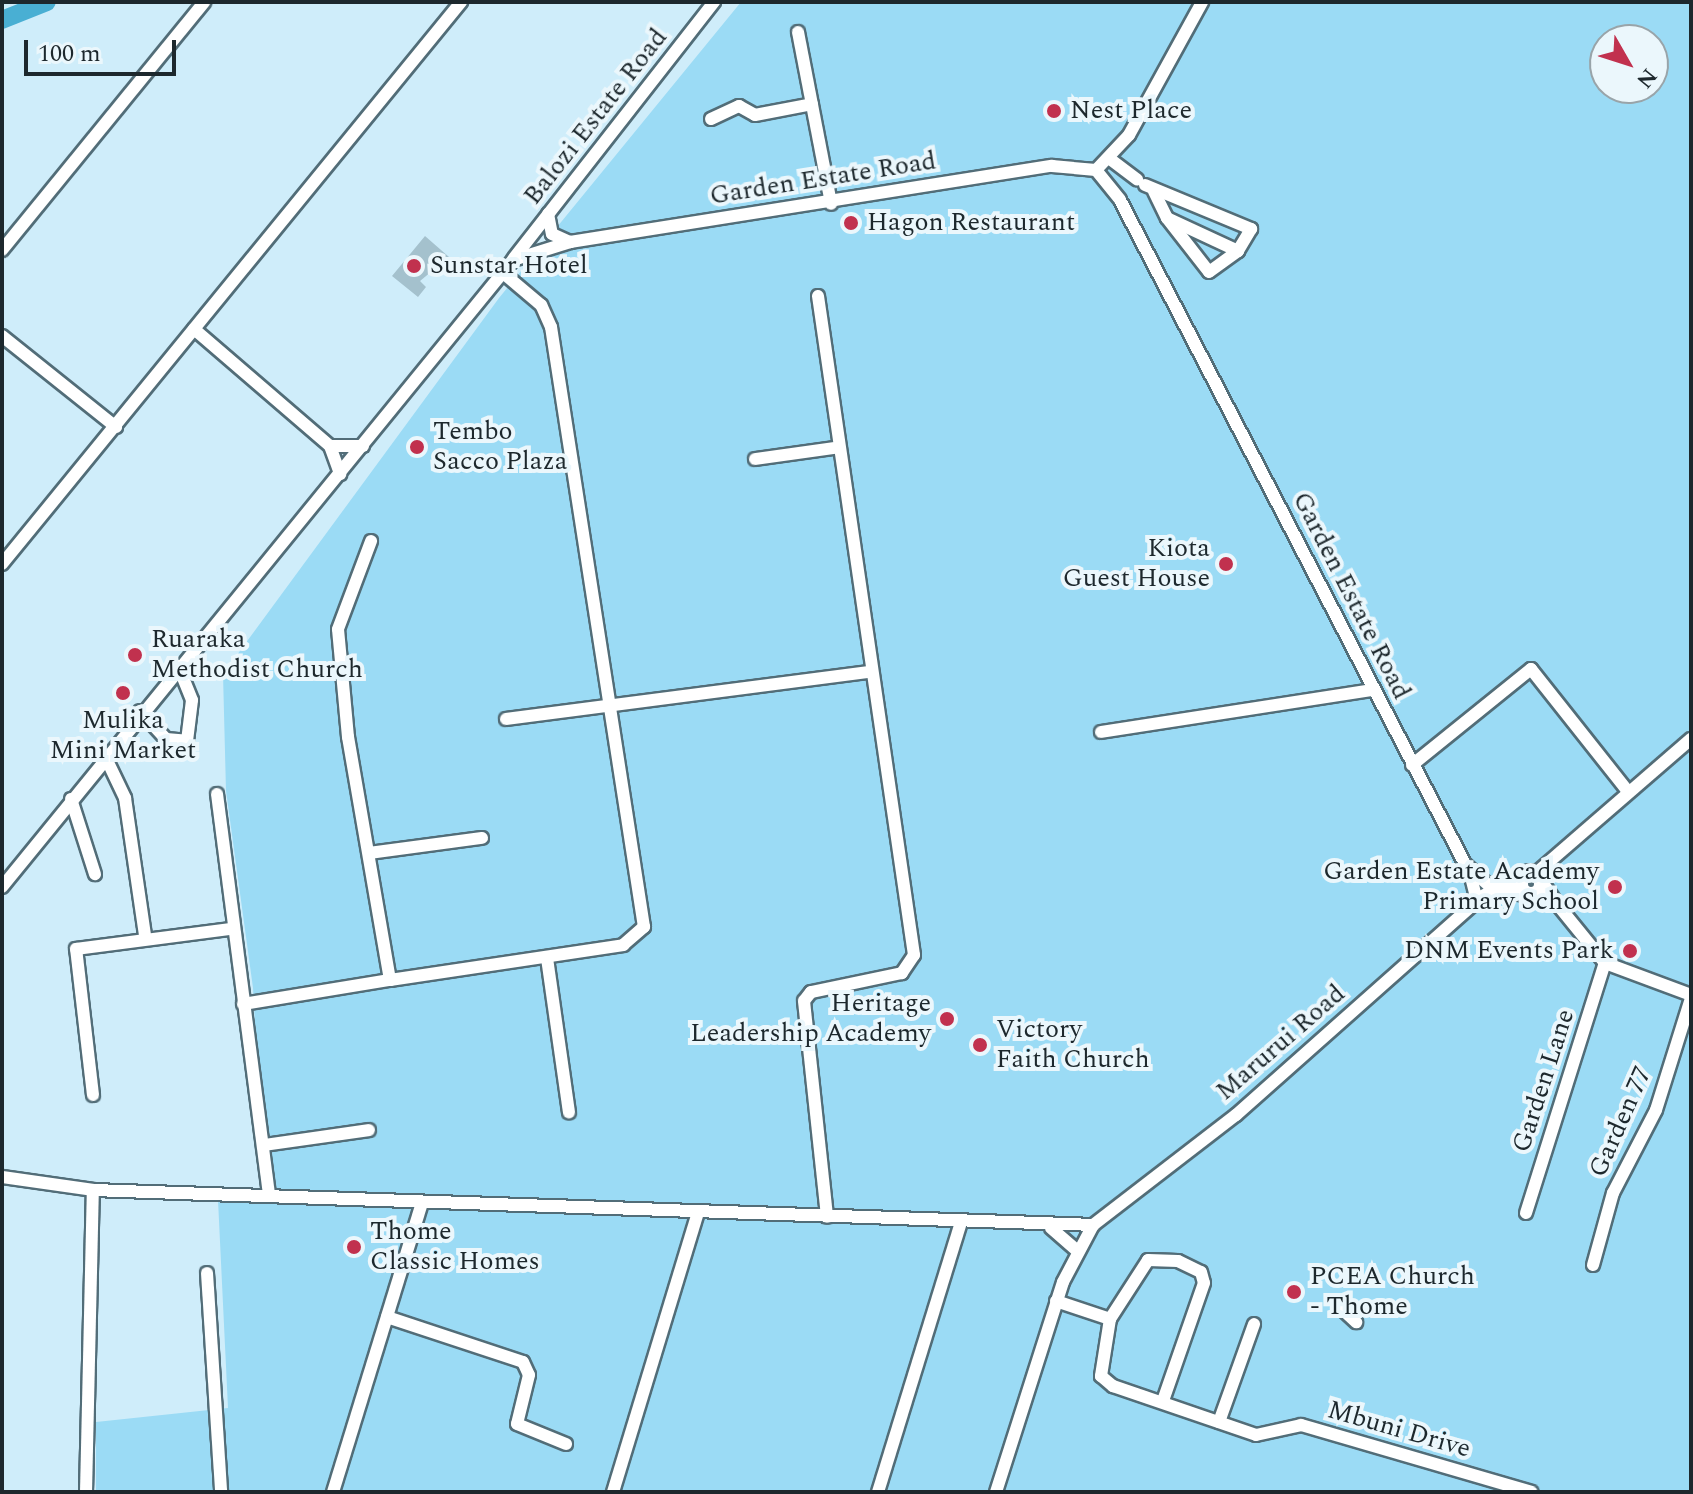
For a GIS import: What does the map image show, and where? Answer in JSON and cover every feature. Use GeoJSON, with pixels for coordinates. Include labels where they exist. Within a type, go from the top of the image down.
{"type":"FeatureCollection","features":[{"type":"Feature","properties":{"kind":"main road","name":"Garden Estate Road"},"geometry":{"type":"LineString","coordinates":[[1498,889],[1531,883]]}},
{"type":"Feature","properties":{"kind":"main road","name":"Marurui Road"},"geometry":{"type":"LineString","coordinates":[[1477,901],[1498,889]]}},
{"type":"Feature","properties":{"kind":"street"},"geometry":{"type":"LineString","coordinates":[[2,250],[204,2]]}},
{"type":"Feature","properties":{"kind":"street"},"geometry":{"type":"LineString","coordinates":[[2,564],[461,2]]}},
{"type":"Feature","properties":{"kind":"street","name":"Balozi Estate Road"},"geometry":{"type":"LineString","coordinates":[[513,260],[714,2]]}},
{"type":"Feature","properties":{"kind":"street"},"geometry":{"type":"LineString","coordinates":[[1096,170],[1110,159],[1202,2]]}},
{"type":"Feature","properties":{"kind":"street"},"geometry":{"type":"LineString","coordinates":[[798,32],[831,204]]}},
{"type":"Feature","properties":{"kind":"street"},"geometry":{"type":"LineString","coordinates":[[711,119],[739,106],[755,115],[812,104]]}},
{"type":"Feature","properties":{"kind":"street"},"geometry":{"type":"LineString","coordinates":[[1110,159],[1145,185],[1243,222],[1251,229],[1238,251],[1209,272],[1184,249],[1145,185]]}},
{"type":"Feature","properties":{"kind":"street","name":"Garden Estate Road"},"geometry":{"type":"LineString","coordinates":[[2,887],[140,711],[340,474],[513,260],[570,242],[831,204],[1052,166],[1096,170],[1132,221],[1372,690],[1469,871],[1498,889]]}},
{"type":"Feature","properties":{"kind":"street"},"geometry":{"type":"LineString","coordinates":[[548,214],[552,234],[570,242]]}},
{"type":"Feature","properties":{"kind":"street"},"geometry":{"type":"LineString","coordinates":[[1167,218],[1238,251]]}},
{"type":"Feature","properties":{"kind":"street"},"geometry":{"type":"LineString","coordinates":[[243,1004],[631,943],[644,927],[613,708],[551,327],[541,305],[502,272]]}},
{"type":"Feature","properties":{"kind":"street"},"geometry":{"type":"LineString","coordinates":[[818,296],[834,448],[914,955],[902,973],[811,992],[804,1001],[827,1217]]}},
{"type":"Feature","properties":{"kind":"street"},"geometry":{"type":"LineString","coordinates":[[194,329],[330,446],[340,474]]}},
{"type":"Feature","properties":{"kind":"street"},"geometry":{"type":"LineString","coordinates":[[2,336],[116,427]]}},
{"type":"Feature","properties":{"kind":"street"},"geometry":{"type":"LineString","coordinates":[[330,446],[363,446]]}},
{"type":"Feature","properties":{"kind":"street"},"geometry":{"type":"LineString","coordinates":[[755,459],[834,448]]}},
{"type":"Feature","properties":{"kind":"street"},"geometry":{"type":"LineString","coordinates":[[371,541],[338,629],[390,980]]}},
{"type":"Feature","properties":{"kind":"street"},"geometry":{"type":"LineString","coordinates":[[140,711],[166,739],[187,741],[192,700],[178,666]]}},
{"type":"Feature","properties":{"kind":"street"},"geometry":{"type":"LineString","coordinates":[[1412,765],[1531,669],[1626,789]]}},
{"type":"Feature","properties":{"kind":"street"},"geometry":{"type":"LineString","coordinates":[[506,719],[613,708],[869,672]]}},
{"type":"Feature","properties":{"kind":"street"},"geometry":{"type":"LineString","coordinates":[[1101,732],[1372,690]]}},
{"type":"Feature","properties":{"kind":"street"},"geometry":{"type":"LineString","coordinates":[[1691,739],[1626,789],[1531,883],[1557,904],[1605,963],[1691,996]]}},
{"type":"Feature","properties":{"kind":"street"},"geometry":{"type":"LineString","coordinates":[[105,756],[125,798],[145,935]]}},
{"type":"Feature","properties":{"kind":"street"},"geometry":{"type":"LineString","coordinates":[[217,794],[231,929],[269,1192]]}},
{"type":"Feature","properties":{"kind":"street"},"geometry":{"type":"LineString","coordinates":[[71,799],[95,874]]}},
{"type":"Feature","properties":{"kind":"street"},"geometry":{"type":"LineString","coordinates":[[369,853],[482,838]]}},
{"type":"Feature","properties":{"kind":"street"},"geometry":{"type":"LineString","coordinates":[[1469,871],[1477,901]]}},
{"type":"Feature","properties":{"kind":"street","name":"Marurui Road"},"geometry":{"type":"LineString","coordinates":[[996,1492],[1056,1301],[1076,1250],[1093,1225],[1236,1115],[1477,901]]}},
{"type":"Feature","properties":{"kind":"street"},"geometry":{"type":"LineString","coordinates":[[93,1095],[74,954],[84,945],[145,935],[231,929]]}},
{"type":"Feature","properties":{"kind":"street"},"geometry":{"type":"LineString","coordinates":[[547,958],[569,1112]]}},
{"type":"Feature","properties":{"kind":"street","name":"Garden Lane"},"geometry":{"type":"LineString","coordinates":[[1526,1213],[1605,963]]}},
{"type":"Feature","properties":{"kind":"street","name":"Garden 77"},"geometry":{"type":"LineString","coordinates":[[1593,1265],[1613,1193],[1662,1094],[1691,996]]}},
{"type":"Feature","properties":{"kind":"street"},"geometry":{"type":"LineString","coordinates":[[264,1145],[369,1130]]}},
{"type":"Feature","properties":{"kind":"street"},"geometry":{"type":"LineString","coordinates":[[3,1176],[93,1190],[269,1192],[422,1203],[961,1222],[1051,1228],[1093,1225]]}},
{"type":"Feature","properties":{"kind":"street"},"geometry":{"type":"LineString","coordinates":[[86,1492],[93,1190]]}},
{"type":"Feature","properties":{"kind":"street"},"geometry":{"type":"LineString","coordinates":[[333,1492],[422,1203]]}},
{"type":"Feature","properties":{"kind":"street"},"geometry":{"type":"LineString","coordinates":[[613,1492],[698,1212]]}},
{"type":"Feature","properties":{"kind":"street"},"geometry":{"type":"LineString","coordinates":[[878,1492],[961,1222]]}},
{"type":"Feature","properties":{"kind":"street"},"geometry":{"type":"LineString","coordinates":[[1051,1228],[1076,1250]]}},
{"type":"Feature","properties":{"kind":"street"},"geometry":{"type":"LineString","coordinates":[[1056,1301],[1110,1319],[1148,1260],[1201,1272],[1204,1283],[1163,1401]]}},
{"type":"Feature","properties":{"kind":"street"},"geometry":{"type":"LineString","coordinates":[[207,1273],[221,1492]]}},
{"type":"Feature","properties":{"kind":"street"},"geometry":{"type":"LineString","coordinates":[[1341,1308],[1356,1322]]}},
{"type":"Feature","properties":{"kind":"street"},"geometry":{"type":"LineString","coordinates":[[387,1317],[523,1362],[529,1375],[517,1424],[566,1444]]}},
{"type":"Feature","properties":{"kind":"street","name":"Mbuni Drive"},"geometry":{"type":"LineString","coordinates":[[1110,1319],[1104,1381],[1256,1435],[1301,1425],[1531,1492]]}},
{"type":"Feature","properties":{"kind":"street"},"geometry":{"type":"LineString","coordinates":[[1219,1422],[1254,1324]]}},
{"type":"Feature","properties":{"kind":"shaded area"},"geometry":{"type":"Polygon","coordinates":[[[741,2],[1691,2],[1691,1492],[96,1492],[96,1422],[228,1408],[218,1200],[265,1199],[253,988],[226,791],[223,674],[499,298],[741,2]]]}},
{"type":"Feature","properties":{"kind":"building","name":"Sunstar Hotel"},"geometry":{"type":"Polygon","coordinates":[[[425,236],[449,257],[420,281],[426,287],[418,297],[392,276],[425,236]]]}},
{"type":"Feature","properties":{"kind":"waterway"},"geometry":{"type":"LineString","coordinates":[[2,20],[47,2]]}},
{"type":"Feature","properties":{"kind":"place","name":"Nest Place"},"geometry":{"type":"Point","coordinates":[1054,111]}},
{"type":"Feature","properties":{"kind":"place","name":"Hagon Restaurant"},"geometry":{"type":"Point","coordinates":[851,223]}},
{"type":"Feature","properties":{"kind":"place","name":"Sunstar Hotel"},"geometry":{"type":"Point","coordinates":[414,266]}},
{"type":"Feature","properties":{"kind":"place","name":"Tembo Sacco Plaza"},"geometry":{"type":"Point","coordinates":[417,447]}},
{"type":"Feature","properties":{"kind":"place","name":"Kiota Guest House"},"geometry":{"type":"Point","coordinates":[1226,564]}},
{"type":"Feature","properties":{"kind":"place","name":"Ruaraka Methodist Church"},"geometry":{"type":"Point","coordinates":[135,655]}},
{"type":"Feature","properties":{"kind":"place","name":"Mulika Mini Market"},"geometry":{"type":"Point","coordinates":[123,693]}},
{"type":"Feature","properties":{"kind":"place","name":"Garden Estate Academy Primary School"},"geometry":{"type":"Point","coordinates":[1615,887]}},
{"type":"Feature","properties":{"kind":"place","name":"DNM Events Park"},"geometry":{"type":"Point","coordinates":[1630,951]}},
{"type":"Feature","properties":{"kind":"place","name":"Heritage Leadership Academy"},"geometry":{"type":"Point","coordinates":[947,1019]}},
{"type":"Feature","properties":{"kind":"place","name":"Victory Faith Church"},"geometry":{"type":"Point","coordinates":[980,1045]}},
{"type":"Feature","properties":{"kind":"place","name":"Thome Classic Homes"},"geometry":{"type":"Point","coordinates":[354,1247]}},
{"type":"Feature","properties":{"kind":"place","name":"PCEA Church - Thome"},"geometry":{"type":"Point","coordinates":[1294,1292]}}]}
